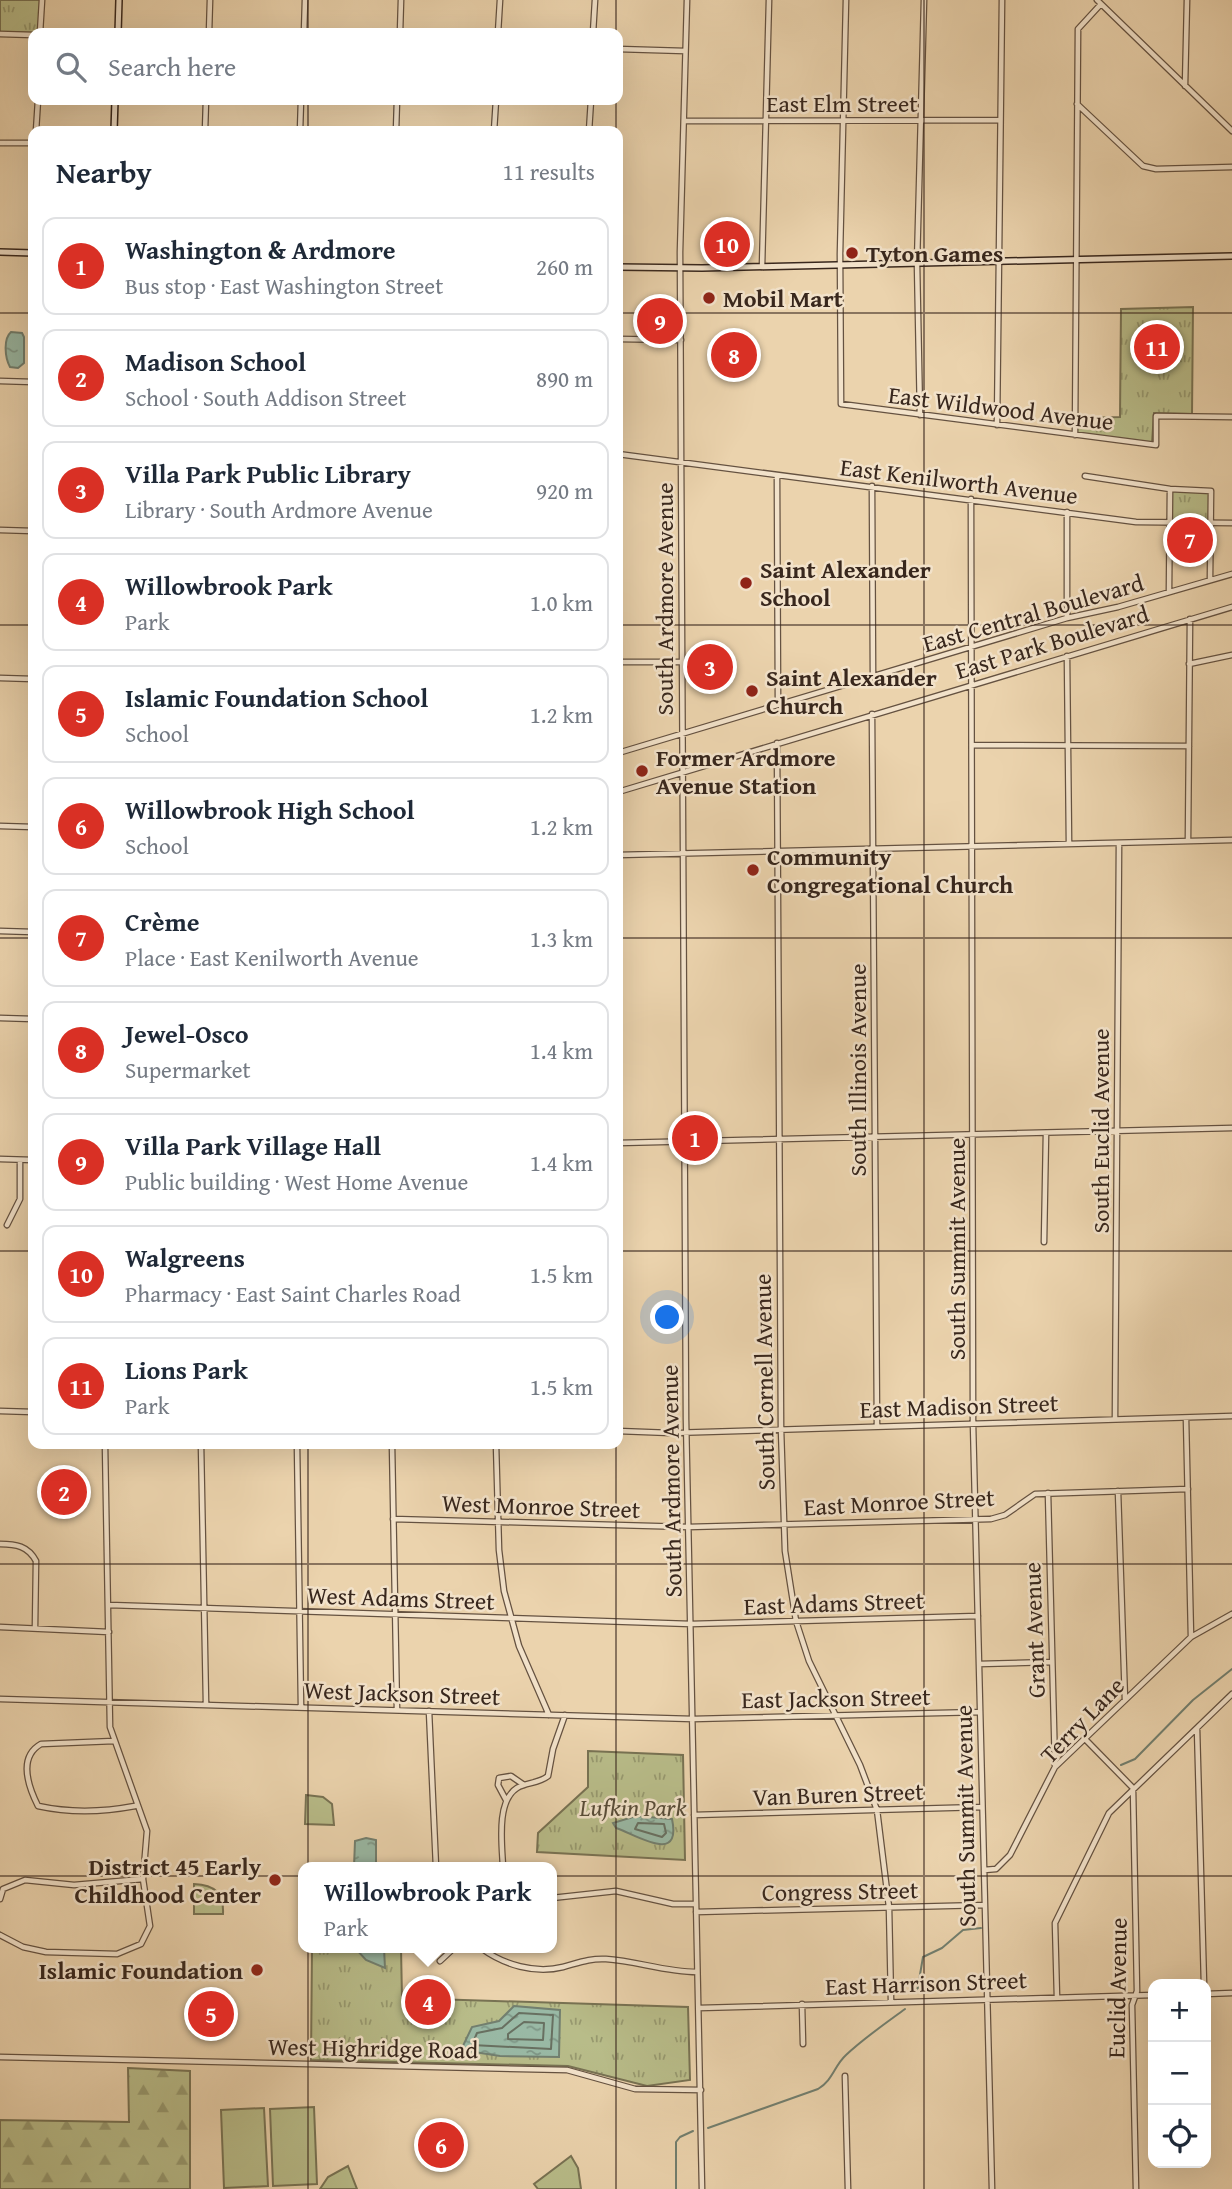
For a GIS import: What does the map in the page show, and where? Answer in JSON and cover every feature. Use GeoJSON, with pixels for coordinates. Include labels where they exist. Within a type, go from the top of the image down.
{"type":"FeatureCollection","features":[{"type":"Feature","properties":{"kind":"main road"},"geometry":{"type":"LineString","coordinates":[[118,28],[119,0]]}},
{"type":"Feature","properties":{"kind":"main road"},"geometry":{"type":"LineString","coordinates":[[114,126],[115,105]]}},
{"type":"Feature","properties":{"kind":"main road"},"geometry":{"type":"LineString","coordinates":[[0,252],[28,253]]}},
{"type":"Feature","properties":{"kind":"main road"},"geometry":{"type":"LineString","coordinates":[[623,267],[762,267],[1232,256]]}},
{"type":"Feature","properties":{"kind":"street"},"geometry":{"type":"LineString","coordinates":[[40,28],[42,0]]}},
{"type":"Feature","properties":{"kind":"street"},"geometry":{"type":"LineString","coordinates":[[209,28],[211,0]]}},
{"type":"Feature","properties":{"kind":"street"},"geometry":{"type":"LineString","coordinates":[[304,28],[306,0]]}},
{"type":"Feature","properties":{"kind":"street"},"geometry":{"type":"LineString","coordinates":[[400,28],[401,0]]}},
{"type":"Feature","properties":{"kind":"street"},"geometry":{"type":"LineString","coordinates":[[498,28],[500,0]]}},
{"type":"Feature","properties":{"kind":"street"},"geometry":{"type":"LineString","coordinates":[[593,28],[595,0]]}},
{"type":"Feature","properties":{"kind":"street","name":"South Ardmore Avenue"},"geometry":{"type":"LineString","coordinates":[[687,0],[681,268],[686,1431],[702,2189]]}},
{"type":"Feature","properties":{"kind":"street"},"geometry":{"type":"LineString","coordinates":[[762,267],[769,0]]}},
{"type":"Feature","properties":{"kind":"street"},"geometry":{"type":"LineString","coordinates":[[841,265],[846,0]]}},
{"type":"Feature","properties":{"kind":"street"},"geometry":{"type":"LineString","coordinates":[[920,415],[917,263],[923,0]]}},
{"type":"Feature","properties":{"kind":"street"},"geometry":{"type":"LineString","coordinates":[[997,425],[1002,0]]}},
{"type":"Feature","properties":{"kind":"street"},"geometry":{"type":"LineString","coordinates":[[1185,87],[1187,0]]}},
{"type":"Feature","properties":{"kind":"street"},"geometry":{"type":"LineString","coordinates":[[1075,435],[1074,259],[1078,29],[1099,2],[1232,131]]}},
{"type":"Feature","properties":{"kind":"street"},"geometry":{"type":"LineString","coordinates":[[0,34],[28,35]]}},
{"type":"Feature","properties":{"kind":"street"},"geometry":{"type":"LineString","coordinates":[[623,49],[685,51]]}},
{"type":"Feature","properties":{"kind":"street"},"geometry":{"type":"LineString","coordinates":[[1077,103],[1143,166],[1156,169],[1232,167]]}},
{"type":"Feature","properties":{"kind":"street"},"geometry":{"type":"LineString","coordinates":[[36,126],[38,105]]}},
{"type":"Feature","properties":{"kind":"street"},"geometry":{"type":"LineString","coordinates":[[205,126],[206,105]]}},
{"type":"Feature","properties":{"kind":"street"},"geometry":{"type":"LineString","coordinates":[[300,126],[301,105]]}},
{"type":"Feature","properties":{"kind":"street"},"geometry":{"type":"LineString","coordinates":[[396,126],[397,105]]}},
{"type":"Feature","properties":{"kind":"street"},"geometry":{"type":"LineString","coordinates":[[494,126],[496,105]]}},
{"type":"Feature","properties":{"kind":"street"},"geometry":{"type":"LineString","coordinates":[[589,126],[591,105]]}},
{"type":"Feature","properties":{"kind":"street","name":"East Elm Street"},"geometry":{"type":"LineString","coordinates":[[684,121],[1000,120]]}},
{"type":"Feature","properties":{"kind":"street"},"geometry":{"type":"LineString","coordinates":[[0,143],[28,143]]}},
{"type":"Feature","properties":{"kind":"street","name":"East Wildwood Avenue"},"geometry":{"type":"LineString","coordinates":[[841,265],[841,404],[1156,445],[1156,416],[1232,417]]}},
{"type":"Feature","properties":{"kind":"street"},"geometry":{"type":"LineString","coordinates":[[623,339],[681,340]]}},
{"type":"Feature","properties":{"kind":"street"},"geometry":{"type":"LineString","coordinates":[[0,381],[28,382]]}},
{"type":"Feature","properties":{"kind":"street","name":"East Kenilworth Avenue"},"geometry":{"type":"LineString","coordinates":[[623,455],[1136,522],[1232,523]]}},
{"type":"Feature","properties":{"kind":"street"},"geometry":{"type":"LineString","coordinates":[[777,475],[778,705]]}},
{"type":"Feature","properties":{"kind":"street"},"geometry":{"type":"LineString","coordinates":[[1085,476],[1170,489],[1211,491],[1210,580]]}},
{"type":"Feature","properties":{"kind":"street"},"geometry":{"type":"LineString","coordinates":[[872,486],[873,677]]}},
{"type":"Feature","properties":{"kind":"street"},"geometry":{"type":"LineString","coordinates":[[1169,592],[1170,489]]}},
{"type":"Feature","properties":{"kind":"street","name":"South Summit Avenue"},"geometry":{"type":"LineString","coordinates":[[971,499],[973,1423],[992,2189]]}},
{"type":"Feature","properties":{"kind":"street"},"geometry":{"type":"LineString","coordinates":[[1067,512],[1067,618]]}},
{"type":"Feature","properties":{"kind":"street"},"geometry":{"type":"LineString","coordinates":[[0,530],[28,531]]}},
{"type":"Feature","properties":{"kind":"street","name":"East Central Boulevard"},"geometry":{"type":"LineString","coordinates":[[623,752],[1067,618],[1232,574]]}},
{"type":"Feature","properties":{"kind":"street","name":"East Park Boulevard"},"geometry":{"type":"LineString","coordinates":[[623,791],[1232,607]]}},
{"type":"Feature","properties":{"kind":"street"},"geometry":{"type":"LineString","coordinates":[[1188,841],[1190,619]]}},
{"type":"Feature","properties":{"kind":"street"},"geometry":{"type":"LineString","coordinates":[[1189,664],[1232,655]]}},
{"type":"Feature","properties":{"kind":"street"},"geometry":{"type":"LineString","coordinates":[[1067,656],[1069,844]]}},
{"type":"Feature","properties":{"kind":"street"},"geometry":{"type":"LineString","coordinates":[[623,662],[682,662]]}},
{"type":"Feature","properties":{"kind":"street"},"geometry":{"type":"LineString","coordinates":[[0,678],[28,679]]}},
{"type":"Feature","properties":{"kind":"street","name":"South Illinois Avenue"},"geometry":{"type":"LineString","coordinates":[[872,714],[877,1426]]}},
{"type":"Feature","properties":{"kind":"street","name":"South Cornell Avenue"},"geometry":{"type":"LineString","coordinates":[[777,743],[781,1429],[786,1567],[796,1621],[809,1661],[860,1765],[877,1810],[889,1907],[891,2001]]}},
{"type":"Feature","properties":{"kind":"street"},"geometry":{"type":"LineString","coordinates":[[972,744],[1189,746]]}},
{"type":"Feature","properties":{"kind":"street"},"geometry":{"type":"LineString","coordinates":[[0,827],[28,828]]}},
{"type":"Feature","properties":{"kind":"street"},"geometry":{"type":"LineString","coordinates":[[623,855],[1232,840]]}},
{"type":"Feature","properties":{"kind":"street","name":"South Euclid Avenue"},"geometry":{"type":"LineString","coordinates":[[1115,1419],[1119,843]]}},
{"type":"Feature","properties":{"kind":"street"},"geometry":{"type":"LineString","coordinates":[[0,931],[28,932]]}},
{"type":"Feature","properties":{"kind":"street"},"geometry":{"type":"LineString","coordinates":[[0,1018],[28,1019]]}},
{"type":"Feature","properties":{"kind":"street"},"geometry":{"type":"LineString","coordinates":[[623,1143],[1232,1128]]}},
{"type":"Feature","properties":{"kind":"street"},"geometry":{"type":"LineString","coordinates":[[1044,1242],[1045,1133]]}},
{"type":"Feature","properties":{"kind":"street"},"geometry":{"type":"LineString","coordinates":[[0,1159],[28,1160]]}},
{"type":"Feature","properties":{"kind":"street"},"geometry":{"type":"LineString","coordinates":[[8,1225],[18,1206],[20,1160]]}},
{"type":"Feature","properties":{"kind":"street"},"geometry":{"type":"LineString","coordinates":[[0,1411],[28,1412]]}},
{"type":"Feature","properties":{"kind":"street","name":"East Madison Street"},"geometry":{"type":"LineString","coordinates":[[623,1431],[1232,1416]]}},
{"type":"Feature","properties":{"kind":"street"},"geometry":{"type":"LineString","coordinates":[[1186,1418],[1191,1637]]}},
{"type":"Feature","properties":{"kind":"street"},"geometry":{"type":"LineString","coordinates":[[0,1935],[23,1947],[46,1952],[117,1954],[132,1949],[146,1935],[150,1917],[144,1879],[148,1839],[114,1741],[110,1700],[105,1449]]}},
{"type":"Feature","properties":{"kind":"street"},"geometry":{"type":"LineString","coordinates":[[201,1449],[206,1703]]}},
{"type":"Feature","properties":{"kind":"street"},"geometry":{"type":"LineString","coordinates":[[297,1449],[301,1707]]}},
{"type":"Feature","properties":{"kind":"street"},"geometry":{"type":"LineString","coordinates":[[392,1449],[397,1710]]}},
{"type":"Feature","properties":{"kind":"street"},"geometry":{"type":"LineString","coordinates":[[496,1449],[500,1567],[511,1619],[526,1666],[548,1715]]}},
{"type":"Feature","properties":{"kind":"street","name":"East Monroe Street"},"geometry":{"type":"LineString","coordinates":[[688,1528],[976,1520],[998,1518],[1026,1497],[1048,1493],[1188,1489]]}},
{"type":"Feature","properties":{"kind":"street"},"geometry":{"type":"LineString","coordinates":[[1118,1491],[1125,1701]]}},
{"type":"Feature","properties":{"kind":"street","name":"Grant Avenue"},"geometry":{"type":"LineString","coordinates":[[1048,1493],[1055,1767]]}},
{"type":"Feature","properties":{"kind":"street","name":"West Monroe Street"},"geometry":{"type":"LineString","coordinates":[[393,1519],[688,1528]]}},
{"type":"Feature","properties":{"kind":"street"},"geometry":{"type":"LineString","coordinates":[[0,1544],[16,1545],[32,1554],[37,1571],[35,1629]]}},
{"type":"Feature","properties":{"kind":"street","name":"West Adams Street"},"geometry":{"type":"LineString","coordinates":[[109,1605],[691,1624]]}},
{"type":"Feature","properties":{"kind":"street","name":"Terry Lane"},"geometry":{"type":"LineString","coordinates":[[984,1870],[996,1869],[1010,1855],[1055,1767],[1191,1637],[1232,1615]]}},
{"type":"Feature","properties":{"kind":"street","name":"East Adams Street"},"geometry":{"type":"LineString","coordinates":[[691,1624],[978,1616]]}},
{"type":"Feature","properties":{"kind":"street"},"geometry":{"type":"LineString","coordinates":[[0,1627],[109,1632]]}},
{"type":"Feature","properties":{"kind":"street"},"geometry":{"type":"LineString","coordinates":[[979,1664],[1051,1662]]}},
{"type":"Feature","properties":{"kind":"street"},"geometry":{"type":"LineString","coordinates":[[1057,1997],[1055,1923],[1109,1813],[1232,1694]]}},
{"type":"Feature","properties":{"kind":"street","name":"West Jackson Street"},"geometry":{"type":"LineString","coordinates":[[0,1699],[110,1700],[693,1719]]}},
{"type":"Feature","properties":{"kind":"street"},"geometry":{"type":"LineString","coordinates":[[429,1711],[436,1862]]}},
{"type":"Feature","properties":{"kind":"street","name":"East Jackson Street"},"geometry":{"type":"LineString","coordinates":[[693,1719],[980,1712]]}},
{"type":"Feature","properties":{"kind":"street"},"geometry":{"type":"LineString","coordinates":[[506,1800],[518,1787],[536,1784],[548,1776],[553,1749],[565,1715]]}},
{"type":"Feature","properties":{"kind":"street"},"geometry":{"type":"LineString","coordinates":[[1197,1727],[1204,1979]]}},
{"type":"Feature","properties":{"kind":"street"},"geometry":{"type":"LineString","coordinates":[[1085,1739],[1133,1788]]}},
{"type":"Feature","properties":{"kind":"street"},"geometry":{"type":"LineString","coordinates":[[114,1741],[41,1744],[33,1748],[27,1760],[28,1786],[38,1806],[54,1810],[108,1810],[135,1806]]}},
{"type":"Feature","properties":{"kind":"street"},"geometry":{"type":"LineString","coordinates":[[503,1862],[506,1800],[498,1785],[499,1778],[511,1776],[525,1785]]}},
{"type":"Feature","properties":{"kind":"street","name":"Euclid Avenue"},"geometry":{"type":"LineString","coordinates":[[1133,1788],[1137,1991],[1132,2005],[1136,2189]]}},
{"type":"Feature","properties":{"kind":"street","name":"Van Buren Street"},"geometry":{"type":"LineString","coordinates":[[694,1815],[982,1807]]}},
{"type":"Feature","properties":{"kind":"street"},"geometry":{"type":"LineString","coordinates":[[0,1899],[3,1889],[25,1880],[74,1885],[144,1879]]}},
{"type":"Feature","properties":{"kind":"street"},"geometry":{"type":"LineString","coordinates":[[557,1897],[616,1891],[673,1904],[696,1904]]}},
{"type":"Feature","properties":{"kind":"street","name":"Congress Street"},"geometry":{"type":"LineString","coordinates":[[696,1912],[985,1905]]}},
{"type":"Feature","properties":{"kind":"street"},"geometry":{"type":"LineString","coordinates":[[440,1961],[449,1953]]}},
{"type":"Feature","properties":{"kind":"street"},"geometry":{"type":"LineString","coordinates":[[489,1953],[502,1961],[525,1967],[558,1968],[601,1959],[658,1970],[697,1972]]}},
{"type":"Feature","properties":{"kind":"street"},"geometry":{"type":"LineString","coordinates":[[1211,1994],[1232,1993]]}},
{"type":"Feature","properties":{"kind":"street","name":"East Harrison Street"},"geometry":{"type":"LineString","coordinates":[[699,2008],[986,1998],[1148,1996]]}},
{"type":"Feature","properties":{"kind":"street"},"geometry":{"type":"LineString","coordinates":[[802,2004],[803,2044]]}},
{"type":"Feature","properties":{"kind":"street","name":"West Highridge Road"},"geometry":{"type":"LineString","coordinates":[[0,2057],[556,2070],[635,2089],[701,2090]]}},
{"type":"Feature","properties":{"kind":"street"},"geometry":{"type":"LineString","coordinates":[[845,2076],[848,2189]]}},
{"type":"Feature","properties":{"kind":"green space"},"geometry":{"type":"Polygon","coordinates":[[[0,0],[41,0],[39,28],[28,28],[28,33],[0,32],[0,0]]]}},
{"type":"Feature","properties":{"kind":"green space"},"geometry":{"type":"Polygon","coordinates":[[[1193,307],[1192,414],[1154,413],[1152,443],[1076,433],[1077,418],[1120,417],[1121,309],[1193,307]]]}},
{"type":"Feature","properties":{"kind":"green space"},"geometry":{"type":"Polygon","coordinates":[[[1171,490],[1210,492],[1209,522],[1171,522],[1171,490]]]}},
{"type":"Feature","properties":{"kind":"green space","name":"Lufkin Park"},"geometry":{"type":"Polygon","coordinates":[[[588,1751],[683,1755],[685,1860],[537,1852],[538,1833],[588,1787],[588,1751]]]}},
{"type":"Feature","properties":{"kind":"green space"},"geometry":{"type":"Polygon","coordinates":[[[306,1795],[323,1797],[332,1804],[334,1825],[305,1824],[306,1795]]]}},
{"type":"Feature","properties":{"kind":"green space"},"geometry":{"type":"Polygon","coordinates":[[[194,1884],[208,1886],[217,1892],[222,1901],[223,1914],[194,1914],[194,1884]]]}},
{"type":"Feature","properties":{"kind":"green space"},"geometry":{"type":"Polygon","coordinates":[[[312,1953],[401,1953],[402,1998],[688,2007],[690,2080],[647,2086],[568,2066],[311,2060],[312,1953]]]}},
{"type":"Feature","properties":{"kind":"green space"},"geometry":{"type":"Polygon","coordinates":[[[128,2068],[190,2071],[190,2189],[0,2189],[0,2120],[129,2122],[128,2068]]]}},
{"type":"Feature","properties":{"kind":"green space"},"geometry":{"type":"Polygon","coordinates":[[[314,2107],[317,2184],[273,2186],[270,2109],[314,2107]]]}},
{"type":"Feature","properties":{"kind":"green space"},"geometry":{"type":"Polygon","coordinates":[[[264,2108],[268,2186],[224,2188],[221,2110],[264,2108]]]}},
{"type":"Feature","properties":{"kind":"green space"},"geometry":{"type":"Polygon","coordinates":[[[571,2156],[578,2168],[581,2189],[538,2189],[534,2184],[571,2156]]]}},
{"type":"Feature","properties":{"kind":"green space"},"geometry":{"type":"Polygon","coordinates":[[[348,2166],[357,2189],[320,2189],[328,2177],[348,2166]]]}},
{"type":"Feature","properties":{"kind":"water"},"geometry":{"type":"Polygon","coordinates":[[[11,332],[22,333],[24,337],[24,363],[18,368],[10,367],[7,359],[6,344],[11,332]]]}},
{"type":"Feature","properties":{"kind":"water"},"geometry":{"type":"Polygon","coordinates":[[[636,1816],[672,1819],[673,1833],[670,1841],[664,1844],[645,1840],[616,1828],[613,1823],[636,1816]]]}},
{"type":"Feature","properties":{"kind":"water"},"geometry":{"type":"Polygon","coordinates":[[[366,1838],[376,1840],[376,1862],[354,1862],[355,1841],[366,1838]]]}},
{"type":"Feature","properties":{"kind":"water"},"geometry":{"type":"Polygon","coordinates":[[[360,1953],[384,1953],[385,1968],[366,1960],[360,1953]]]}},
{"type":"Feature","properties":{"kind":"water"},"geometry":{"type":"Polygon","coordinates":[[[514,2006],[560,2010],[559,2057],[500,2056],[461,2050],[472,2027],[499,2021],[514,2006]]]}},
{"type":"Feature","properties":{"kind":"waterway"},"geometry":{"type":"LineString","coordinates":[[1121,1765],[1135,1759],[1193,1700],[1232,1669]]}},
{"type":"Feature","properties":{"kind":"waterway"},"geometry":{"type":"LineString","coordinates":[[917,1992],[923,1957],[942,1948],[963,1930],[981,1928]]}},
{"type":"Feature","properties":{"kind":"waterway"},"geometry":{"type":"LineString","coordinates":[[708,2128],[818,2089],[846,2055],[905,2009]]}},
{"type":"Feature","properties":{"kind":"waterway"},"geometry":{"type":"LineString","coordinates":[[676,2189],[676,2142],[693,2131]]}},
{"type":"Feature","properties":{"kind":"place","name":"Walgreens"},"geometry":{"type":"Point","coordinates":[727,244]}},
{"type":"Feature","properties":{"kind":"place","name":"Tyton Games"},"geometry":{"type":"Point","coordinates":[852,253]}},
{"type":"Feature","properties":{"kind":"place","name":"Mobil Mart"},"geometry":{"type":"Point","coordinates":[709,298]}},
{"type":"Feature","properties":{"kind":"place","name":"Villa Park Village Hall"},"geometry":{"type":"Point","coordinates":[660,321]}},
{"type":"Feature","properties":{"kind":"place","name":"Lions Park"},"geometry":{"type":"Point","coordinates":[1157,347]}},
{"type":"Feature","properties":{"kind":"place","name":"Jewel-Osco"},"geometry":{"type":"Point","coordinates":[734,355]}},
{"type":"Feature","properties":{"kind":"place","name":"Crème"},"geometry":{"type":"Point","coordinates":[1190,540]}},
{"type":"Feature","properties":{"kind":"place","name":"Saint Alexander School"},"geometry":{"type":"Point","coordinates":[746,583]}},
{"type":"Feature","properties":{"kind":"place","name":"Villa Park Public Library"},"geometry":{"type":"Point","coordinates":[710,667]}},
{"type":"Feature","properties":{"kind":"place","name":"Saint Alexander Church"},"geometry":{"type":"Point","coordinates":[752,691]}},
{"type":"Feature","properties":{"kind":"place","name":"Former Ardmore Avenue Station"},"geometry":{"type":"Point","coordinates":[642,771]}},
{"type":"Feature","properties":{"kind":"place","name":"Community Congregational Church"},"geometry":{"type":"Point","coordinates":[753,870]}},
{"type":"Feature","properties":{"kind":"place","name":"Washington & Ardmore"},"geometry":{"type":"Point","coordinates":[695,1138]}},
{"type":"Feature","properties":{"kind":"place","name":"Madison School"},"geometry":{"type":"Point","coordinates":[64,1492]}},
{"type":"Feature","properties":{"kind":"place","name":"District 45 Early Childhood Center"},"geometry":{"type":"Point","coordinates":[275,1880]}},
{"type":"Feature","properties":{"kind":"place","name":"Islamic Foundation"},"geometry":{"type":"Point","coordinates":[257,1970]}},
{"type":"Feature","properties":{"kind":"place","name":"Willowbrook Park"},"geometry":{"type":"Point","coordinates":[428,2002]}},
{"type":"Feature","properties":{"kind":"place","name":"Islamic Foundation School"},"geometry":{"type":"Point","coordinates":[211,2014]}},
{"type":"Feature","properties":{"kind":"place","name":"Willowbrook High School"},"geometry":{"type":"Point","coordinates":[441,2145]}}]}
